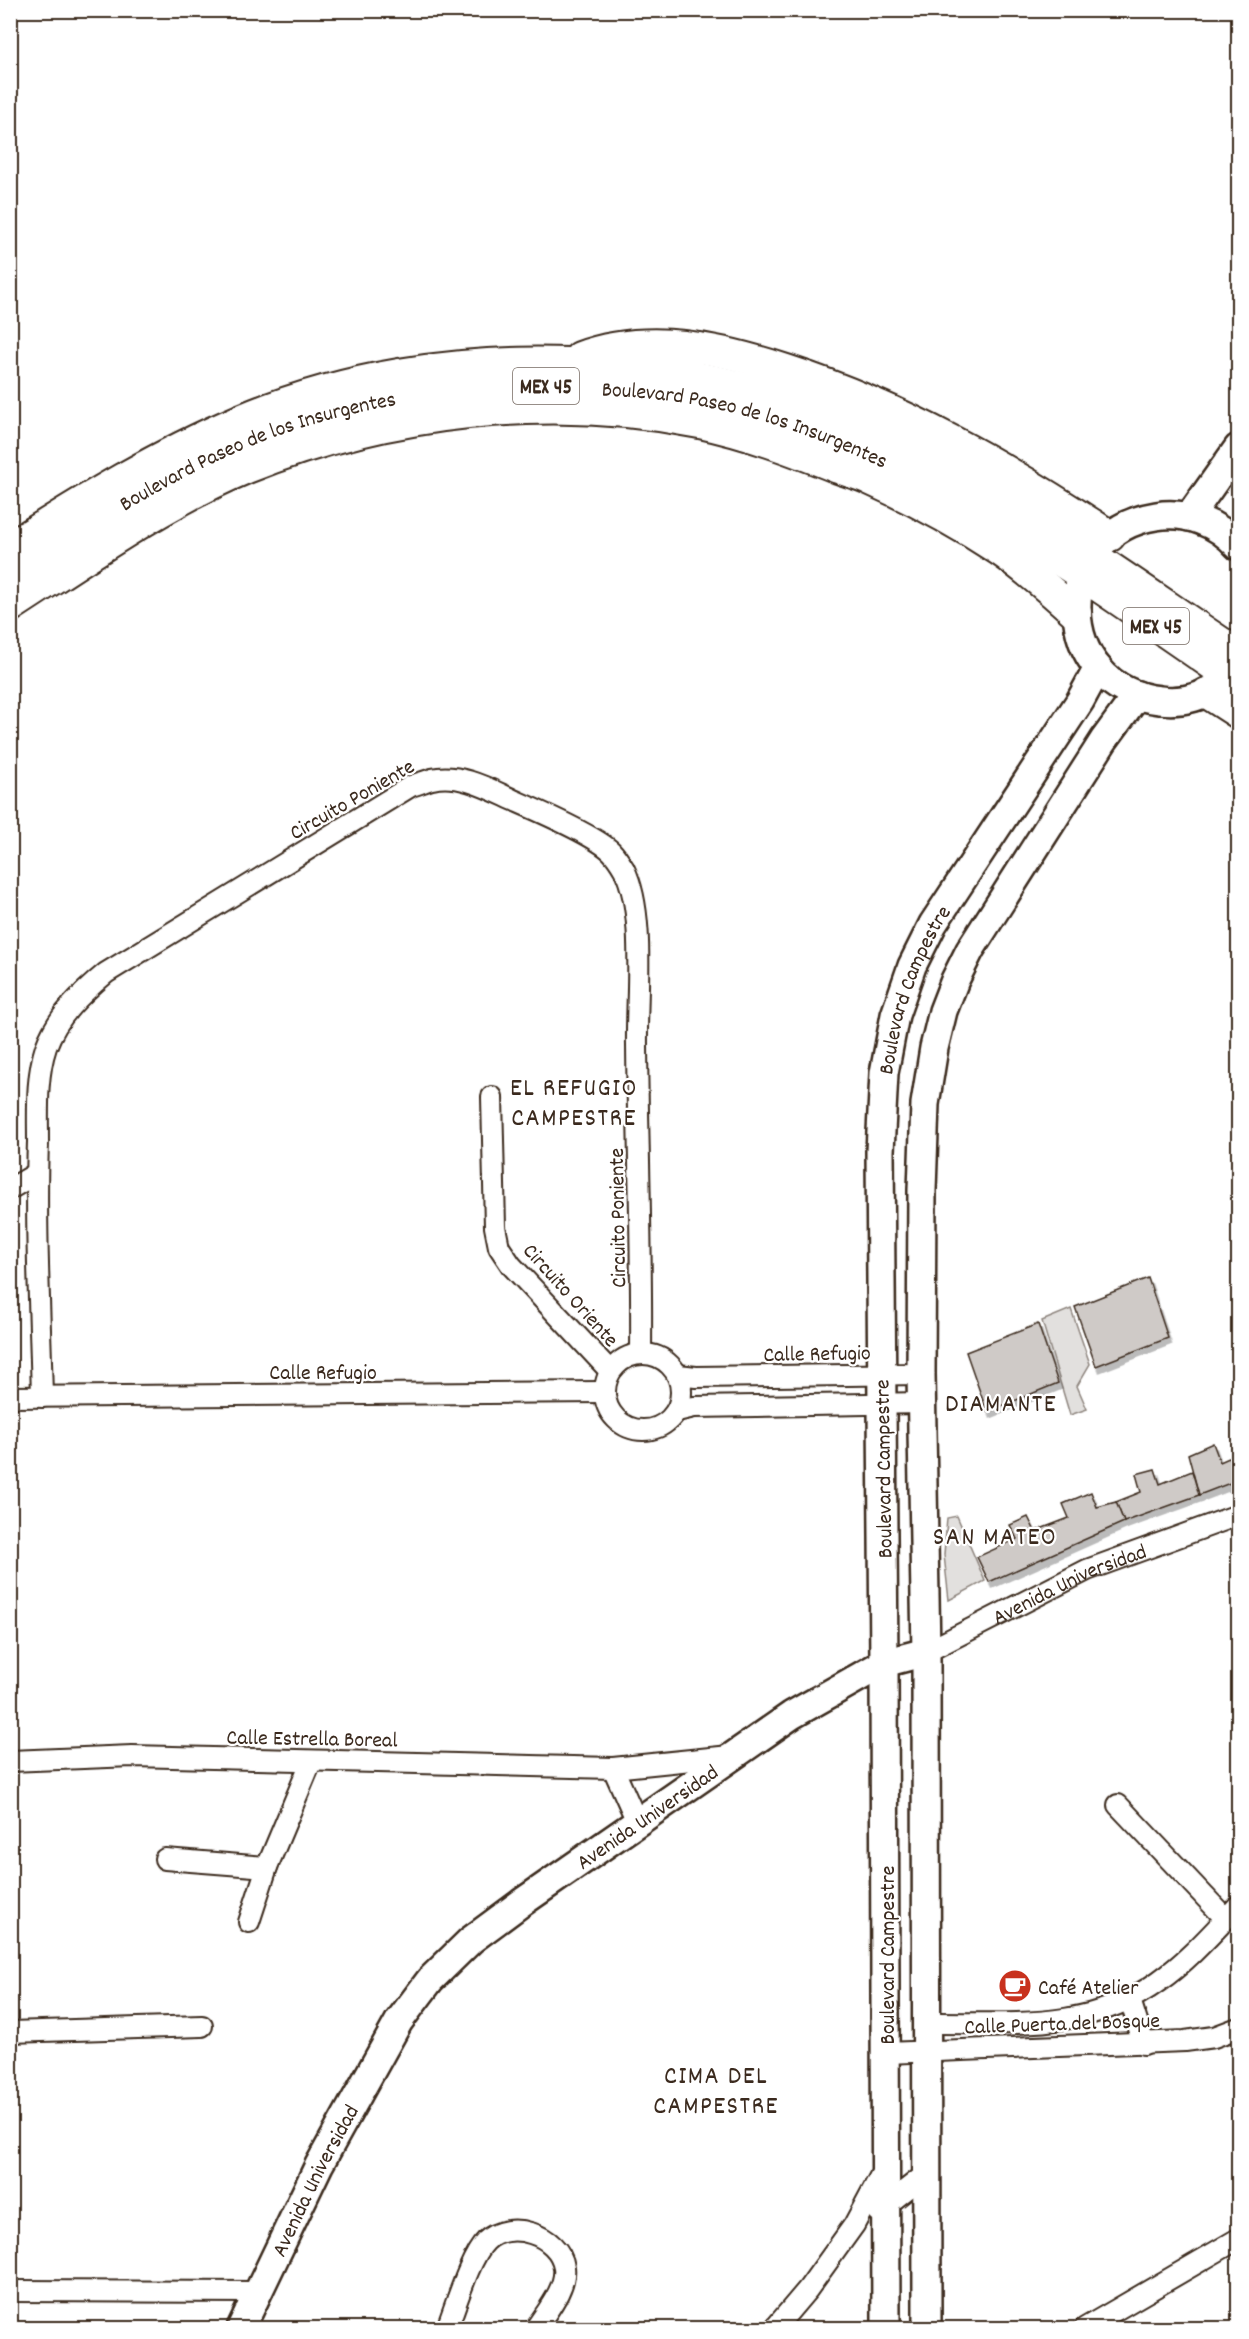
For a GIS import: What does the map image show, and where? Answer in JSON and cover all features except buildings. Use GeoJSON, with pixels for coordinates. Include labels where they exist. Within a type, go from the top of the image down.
{"type":"FeatureCollection","features":[{"type":"Feature","properties":{"kind":"main road"},"geometry":{"type":"LineString","coordinates":[[642,392],[644,359],[649,351],[662,344]]}},
{"type":"Feature","properties":{"kind":"main road"},"geometry":{"type":"LineString","coordinates":[[564,364],[597,351],[627,345],[662,344],[710,350],[754,359],[856,395],[964,446],[1059,502],[1094,556]]}},
{"type":"Feature","properties":{"kind":"main road","name":"Boulevard Paseo de los Insurgentes"},"geometry":{"type":"LineString","coordinates":[[10,547],[95,494],[166,455],[241,419],[281,404],[361,382],[443,367],[521,362],[564,364],[642,392]]}},
{"type":"Feature","properties":{"kind":"main road","name":"Boulevard Paseo de los Insurgentes"},"geometry":{"type":"LineString","coordinates":[[10,572],[156,483],[206,457],[289,424],[342,408],[432,391],[493,386],[595,387],[685,395],[777,418],[877,456],[977,510],[1094,556],[1231,675],[1239,713]]}},
{"type":"Feature","properties":{"kind":"main road"},"geometry":{"type":"LineString","coordinates":[[10,607],[110,542],[204,489],[245,469],[327,441],[413,420],[462,413],[550,408],[610,411],[642,392]]}},
{"type":"Feature","properties":{"kind":"main road"},"geometry":{"type":"LineString","coordinates":[[642,392],[700,423],[789,447],[871,480],[963,528],[1000,551],[1035,577],[1076,613]]}},
{"type":"Feature","properties":{"kind":"street"},"geometry":{"type":"LineString","coordinates":[[1189,517],[1239,448]]}},
{"type":"Feature","properties":{"kind":"street"},"geometry":{"type":"LineString","coordinates":[[1231,675],[1187,699],[1166,701],[1137,695],[1115,684],[1098,668],[1082,642],[1076,613],[1094,556],[1122,528],[1148,518],[1168,515],[1189,517],[1215,527],[1238,544]]}},
{"type":"Feature","properties":{"kind":"street","name":"Boulevard Campestre"},"geometry":{"type":"LineString","coordinates":[[886,2328],[880,1151],[884,1073],[895,1015],[912,966],[933,924],[1080,701],[1098,668]]}},
{"type":"Feature","properties":{"kind":"street","name":"Boulevard Campestre"},"geometry":{"type":"LineString","coordinates":[[927,2328],[926,1652],[921,1374],[925,1104],[943,1011],[955,980],[982,929],[1013,885],[1110,732],[1137,695]]}},
{"type":"Feature","properties":{"kind":"street","name":"Circuito Poniente"},"geometry":{"type":"LineString","coordinates":[[42,1397],[37,1173],[39,1074],[47,1046],[57,1024],[82,993],[106,973],[411,786],[434,778],[461,779],[526,806],[592,839],[611,851],[624,869],[632,891],[637,927],[637,1054],[642,1260],[641,1353]]}},
{"type":"Feature","properties":{"kind":"street","name":"Circuito Oriente"},"geometry":{"type":"LineString","coordinates":[[492,1097],[493,1198],[499,1247],[511,1265],[610,1371]]}},
{"type":"Feature","properties":{"kind":"street"},"geometry":{"type":"LineString","coordinates":[[10,1189],[37,1173]]}},
{"type":"Feature","properties":{"kind":"street"},"geometry":{"type":"LineString","coordinates":[[641,1353],[663,1358],[671,1365],[678,1375],[682,1393],[677,1411],[668,1422],[655,1429],[640,1431],[626,1427],[615,1418],[607,1406],[604,1392],[610,1371],[618,1362],[641,1353]]}},
{"type":"Feature","properties":{"kind":"street","name":"Calle Refugio"},"geometry":{"type":"LineString","coordinates":[[678,1375],[696,1377],[921,1374]]}},
{"type":"Feature","properties":{"kind":"street","name":"Calle Refugio"},"geometry":{"type":"LineString","coordinates":[[10,1397],[604,1392]]}},
{"type":"Feature","properties":{"kind":"street"},"geometry":{"type":"LineString","coordinates":[[677,1411],[694,1407],[922,1403]]}},
{"type":"Feature","properties":{"kind":"street","name":"Avenida Universidad"},"geometry":{"type":"LineString","coordinates":[[242,2328],[324,2154],[399,2021],[430,1980],[471,1940],[792,1715],[884,1662],[926,1652],[1086,1570],[1239,1515]]}},
{"type":"Feature","properties":{"kind":"street","name":"Calle Estrella Boreal"},"geometry":{"type":"LineString","coordinates":[[10,1761],[132,1756],[614,1768],[733,1756]]}},
{"type":"Feature","properties":{"kind":"street"},"geometry":{"type":"LineString","coordinates":[[249,1922],[267,1867],[311,1762]]}},
{"type":"Feature","properties":{"kind":"street"},"geometry":{"type":"LineString","coordinates":[[614,1768],[638,1824]]}},
{"type":"Feature","properties":{"kind":"street"},"geometry":{"type":"LineString","coordinates":[[1118,1805],[1232,1912]]}},
{"type":"Feature","properties":{"kind":"street"},"geometry":{"type":"LineString","coordinates":[[165,1859],[267,1867]]}},
{"type":"Feature","properties":{"kind":"street","name":"Calle Puerta del Bosque"},"geometry":{"type":"LineString","coordinates":[[927,2023],[1039,2022],[1070,2020],[1101,2012],[1130,2000],[1159,1981],[1189,1957],[1232,1912]]}},
{"type":"Feature","properties":{"kind":"street"},"geometry":{"type":"LineString","coordinates":[[1130,2000],[1144,2044]]}},
{"type":"Feature","properties":{"kind":"street"},"geometry":{"type":"LineString","coordinates":[[10,2032],[202,2026]]}},
{"type":"Feature","properties":{"kind":"street","name":"Calle Puerta del Bosque"},"geometry":{"type":"LineString","coordinates":[[886,2053],[1144,2044],[1214,2037],[1239,2028]]}},
{"type":"Feature","properties":{"kind":"street"},"geometry":{"type":"LineString","coordinates":[[774,2328],[808,2289],[854,2225],[885,2167]]}},
{"type":"Feature","properties":{"kind":"street"},"geometry":{"type":"LineString","coordinates":[[854,2225],[885,2208],[927,2173]]}},
{"type":"Feature","properties":{"kind":"street"},"geometry":{"type":"LineString","coordinates":[[447,2328],[477,2253],[488,2239],[498,2234],[521,2231],[539,2236],[550,2243],[558,2250],[564,2266],[557,2294],[536,2328]]}},
{"type":"Feature","properties":{"kind":"street"},"geometry":{"type":"LineString","coordinates":[[1085,2328],[1239,2239]]}},
{"type":"Feature","properties":{"kind":"street"},"geometry":{"type":"LineString","coordinates":[[10,2291],[258,2292]]}},
{"type":"Feature","properties":{"kind":"shaded area"},"geometry":{"type":"Polygon","coordinates":[[[1071,1309],[1090,1364],[1077,1386],[1087,1409],[1070,1415],[1042,1321],[1071,1309]]]}},
{"type":"Feature","properties":{"kind":"shaded area"},"geometry":{"type":"Polygon","coordinates":[[[957,1516],[985,1581],[949,1600],[944,1555],[947,1518],[957,1516]]]}},
{"type":"Feature","properties":{"kind":"place","name":"Café Atelier"},"geometry":{"type":"Point","coordinates":[1015,1986]}},
{"type":"Feature","properties":{"kind":"district","name":"EL REFUGIO CAMPESTRE"},"geometry":{"type":"Point","coordinates":[574,1101]}},
{"type":"Feature","properties":{"kind":"district","name":"DIAMANTE"},"geometry":{"type":"Point","coordinates":[1001,1402]}},
{"type":"Feature","properties":{"kind":"district","name":"SAN MATEO"},"geometry":{"type":"Point","coordinates":[995,1535]}},
{"type":"Feature","properties":{"kind":"district","name":"CIMA DEL CAMPESTRE"},"geometry":{"type":"Point","coordinates":[716,2089]}}]}
